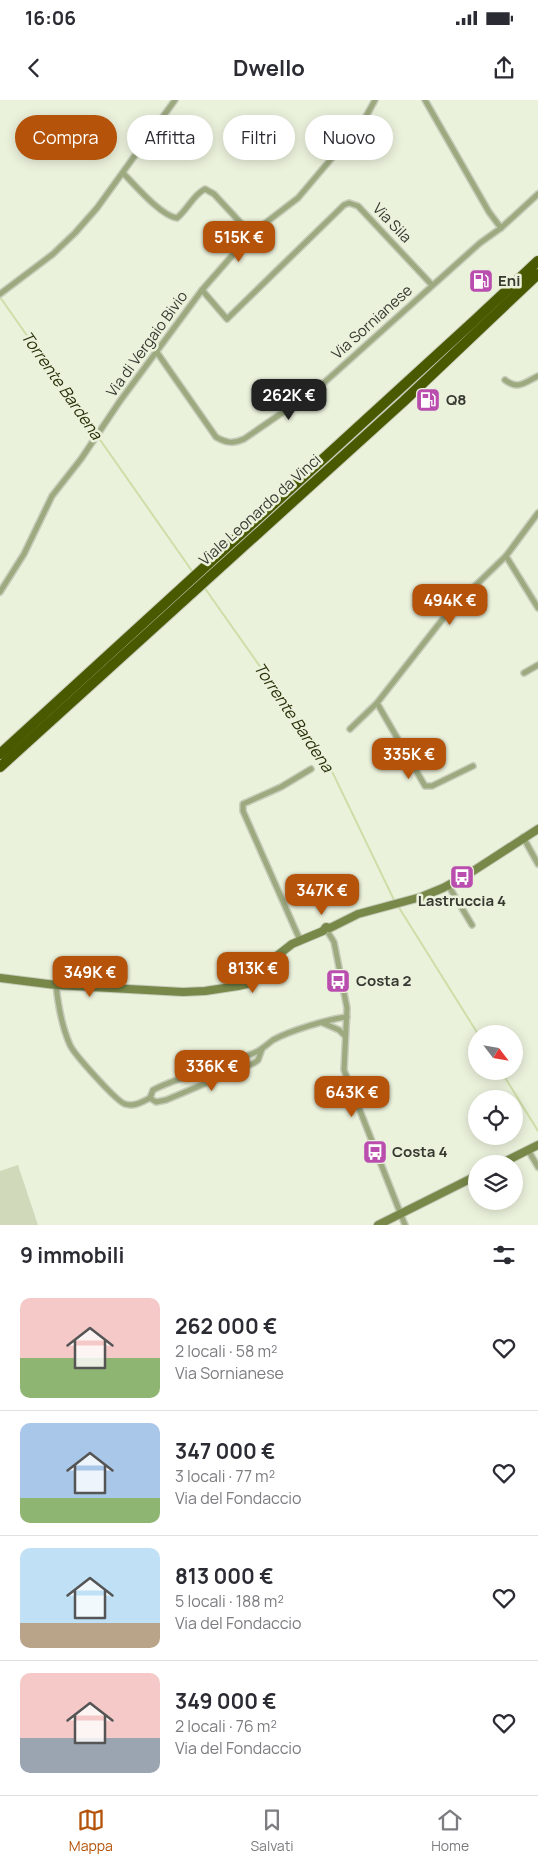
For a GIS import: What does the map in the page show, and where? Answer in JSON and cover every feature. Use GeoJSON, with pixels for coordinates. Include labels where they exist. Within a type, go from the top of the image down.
{"type":"FeatureCollection","features":[{"type":"Feature","properties":{"kind":"highway","name":"Viale Leonardo da Vinci"},"geometry":{"type":"LineString","coordinates":[[0,754],[474,321],[538,260]]}},
{"type":"Feature","properties":{"kind":"highway","name":"Viale Leonardo da Vinci"},"geometry":{"type":"LineString","coordinates":[[0,767],[481,329],[538,274]]}},
{"type":"Feature","properties":{"kind":"street"},"geometry":{"type":"LineString","coordinates":[[0,294],[53,254],[75,233],[97,208],[175,100]]}},
{"type":"Feature","properties":{"kind":"street","name":"Via di Vergaio Bivio"},"geometry":{"type":"LineString","coordinates":[[0,592],[24,554],[52,496],[202,290],[251,234],[298,198],[330,159],[358,131],[375,100]]}},
{"type":"Feature","properties":{"kind":"street"},"geometry":{"type":"LineString","coordinates":[[425,100],[489,212],[501,228]]}},
{"type":"Feature","properties":{"kind":"street"},"geometry":{"type":"LineString","coordinates":[[123,173],[163,211],[177,218],[199,192],[205,189],[214,194],[251,234]]}},
{"type":"Feature","properties":{"kind":"street"},"geometry":{"type":"LineString","coordinates":[[432,285],[480,243],[501,228],[538,194]]}},
{"type":"Feature","properties":{"kind":"street","name":"Via Sila"},"geometry":{"type":"LineString","coordinates":[[202,290],[226,319],[344,204],[349,203],[358,206],[432,285]]}},
{"type":"Feature","properties":{"kind":"street","name":"Via Sornianese"},"geometry":{"type":"LineString","coordinates":[[156,351],[216,437],[225,442],[236,443],[317,389],[432,285]]}},
{"type":"Feature","properties":{"kind":"street"},"geometry":{"type":"LineString","coordinates":[[504,380],[511,385],[517,386],[538,376]]}},
{"type":"Feature","properties":{"kind":"street"},"geometry":{"type":"LineString","coordinates":[[350,729],[377,703],[450,610],[506,556],[538,513]]}},
{"type":"Feature","properties":{"kind":"street"},"geometry":{"type":"LineString","coordinates":[[506,556],[538,608]]}},
{"type":"Feature","properties":{"kind":"street"},"geometry":{"type":"LineString","coordinates":[[524,674],[538,665]]}},
{"type":"Feature","properties":{"kind":"street"},"geometry":{"type":"LineString","coordinates":[[377,703],[425,786],[432,786],[473,766]]}},
{"type":"Feature","properties":{"kind":"street"},"geometry":{"type":"LineString","coordinates":[[300,940],[243,811],[243,804],[281,787],[311,769]]}},
{"type":"Feature","properties":{"kind":"street"},"geometry":{"type":"LineString","coordinates":[[0,978],[56,985],[183,992],[205,992],[248,984],[278,955],[300,940],[327,931],[358,914],[428,894],[448,885],[538,829]]}},
{"type":"Feature","properties":{"kind":"street"},"geometry":{"type":"LineString","coordinates":[[523,837],[538,864]]}},
{"type":"Feature","properties":{"kind":"street"},"geometry":{"type":"LineString","coordinates":[[448,885],[472,925]]}},
{"type":"Feature","properties":{"kind":"street"},"geometry":{"type":"LineString","coordinates":[[327,931],[334,942],[348,1008],[344,1070],[405,1225]]}},
{"type":"Feature","properties":{"kind":"street"},"geometry":{"type":"LineString","coordinates":[[56,985],[70,1046],[78,1056],[119,1101],[125,1104],[135,1104],[150,1098]]}},
{"type":"Feature","properties":{"kind":"street"},"geometry":{"type":"LineString","coordinates":[[150,1098],[152,1090],[160,1086],[250,1055],[280,1037],[347,1017]]}},
{"type":"Feature","properties":{"kind":"street"},"geometry":{"type":"LineString","coordinates":[[323,1023],[339,1030],[345,1036]]}},
{"type":"Feature","properties":{"kind":"street"},"geometry":{"type":"LineString","coordinates":[[150,1098],[156,1102],[166,1100],[252,1064],[258,1060],[263,1048]]}},
{"type":"Feature","properties":{"kind":"street"},"geometry":{"type":"LineString","coordinates":[[250,1055],[253,1057],[252,1064]]}},
{"type":"Feature","properties":{"kind":"street"},"geometry":{"type":"LineString","coordinates":[[518,1155],[538,1145]]}},
{"type":"Feature","properties":{"kind":"street"},"geometry":{"type":"LineString","coordinates":[[528,1150],[538,1167]]}},
{"type":"Feature","properties":{"kind":"street"},"geometry":{"type":"LineString","coordinates":[[378,1225],[468,1180]]}},
{"type":"Feature","properties":{"kind":"green space"},"geometry":{"type":"Polygon","coordinates":[[[18,1165],[38,1225],[0,1225],[0,1171],[18,1165]]]}},
{"type":"Feature","properties":{"kind":"waterway","name":"Torrente Bardena"},"geometry":{"type":"LineString","coordinates":[[0,297],[192,571]]}},
{"type":"Feature","properties":{"kind":"waterway","name":"Torrente Bardena"},"geometry":{"type":"LineString","coordinates":[[204,587],[328,763],[395,902]]}},
{"type":"Feature","properties":{"kind":"waterway","name":"Torrente Bardena"},"geometry":{"type":"LineString","coordinates":[[398,906],[472,1025]]}},
{"type":"Feature","properties":{"kind":"waterway","name":"Torrente Bardena"},"geometry":{"type":"LineString","coordinates":[[507,1080],[538,1131]]}},
{"type":"Feature","properties":{"kind":"place","name":"Eni"},"geometry":{"type":"Point","coordinates":[481,281]}},
{"type":"Feature","properties":{"kind":"place","name":"Q8"},"geometry":{"type":"Point","coordinates":[428,400]}},
{"type":"Feature","properties":{"kind":"place","name":"Lastruccia 4"},"geometry":{"type":"Point","coordinates":[462,877]}},
{"type":"Feature","properties":{"kind":"place","name":"Costa 2"},"geometry":{"type":"Point","coordinates":[338,981]}},
{"type":"Feature","properties":{"kind":"place","name":"Costa 4"},"geometry":{"type":"Point","coordinates":[375,1152]}}]}
